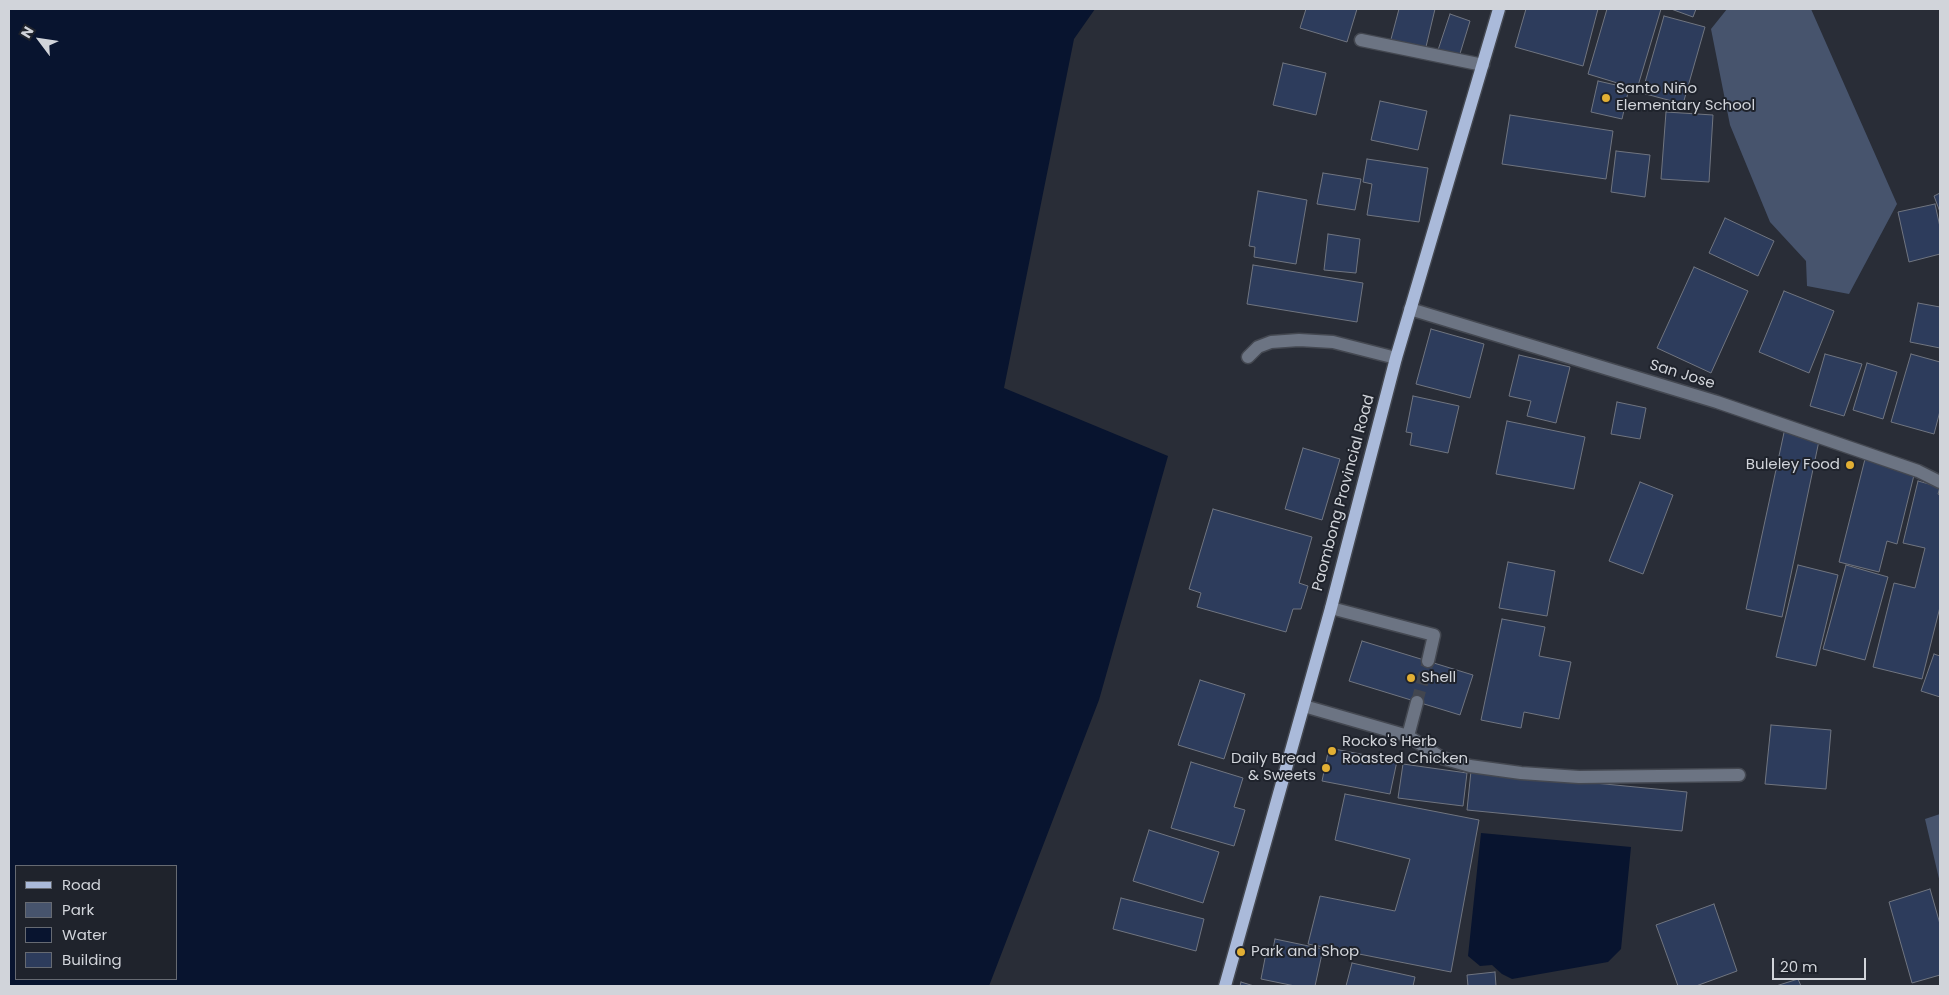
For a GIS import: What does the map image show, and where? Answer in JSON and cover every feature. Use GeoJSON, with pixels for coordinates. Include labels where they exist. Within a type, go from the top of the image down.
{"type":"FeatureCollection","features":[{"type":"Feature","properties":{"kind":"main road","name":"Paombong Provincial Road"},"geometry":{"type":"LineString","coordinates":[[1225,986],[1331,608],[1396,358],[1499,9]]}},
{"type":"Feature","properties":{"kind":"street"},"geometry":{"type":"LineString","coordinates":[[1361,40],[1484,64]]}},
{"type":"Feature","properties":{"kind":"street","name":"San Jose"},"geometry":{"type":"LineString","coordinates":[[1410,309],[1717,402],[1918,471],[1940,482]]}},
{"type":"Feature","properties":{"kind":"street"},"geometry":{"type":"LineString","coordinates":[[1248,357],[1258,347],[1271,342],[1299,340],[1333,342],[1396,358]]}},
{"type":"Feature","properties":{"kind":"street"},"geometry":{"type":"LineString","coordinates":[[1331,608],[1434,635],[1428,661]]}},
{"type":"Feature","properties":{"kind":"street"},"geometry":{"type":"LineString","coordinates":[[1408,736],[1417,702]]}},
{"type":"Feature","properties":{"kind":"street"},"geometry":{"type":"LineString","coordinates":[[1304,706],[1408,736],[1442,758],[1470,766],[1521,773],[1579,777],[1739,774]]}},
{"type":"Feature","properties":{"kind":"green space"},"geometry":{"type":"Polygon","coordinates":[[[1727,9],[1811,9],[1897,204],[1849,294],[1807,286],[1806,261],[1770,222],[1730,125],[1711,29],[1727,9]]]}},
{"type":"Feature","properties":{"kind":"green space"},"geometry":{"type":"Polygon","coordinates":[[[1940,814],[1940,883],[1925,819],[1940,814]]]}},
{"type":"Feature","properties":{"kind":"water"},"geometry":{"type":"Polygon","coordinates":[[[9,9],[1095,9],[1074,39],[1004,388],[1168,456],[1099,700],[989,986],[9,986],[9,9]]]}},
{"type":"Feature","properties":{"kind":"water"},"geometry":{"type":"Polygon","coordinates":[[[1481,833],[1631,847],[1621,949],[1608,962],[1512,979],[1502,974],[1492,965],[1480,966],[1468,956],[1481,833]]]}},
{"type":"Feature","properties":{"kind":"building"},"geometry":{"type":"Polygon","coordinates":[[[1306,9],[1357,9],[1347,42],[1300,28],[1306,9]]]}},
{"type":"Feature","properties":{"kind":"building"},"geometry":{"type":"Polygon","coordinates":[[[1399,9],[1435,9],[1425,51],[1390,43],[1399,9]]]}},
{"type":"Feature","properties":{"kind":"building"},"geometry":{"type":"Polygon","coordinates":[[[1526,9],[1598,9],[1583,66],[1515,47],[1526,9]]]}},
{"type":"Feature","properties":{"kind":"building"},"geometry":{"type":"Polygon","coordinates":[[[1607,9],[1661,9],[1637,89],[1588,74],[1607,9]]]}},
{"type":"Feature","properties":{"kind":"building"},"geometry":{"type":"Polygon","coordinates":[[[1671,9],[1696,9],[1693,17],[1671,9]]]}},
{"type":"Feature","properties":{"kind":"building"},"geometry":{"type":"Polygon","coordinates":[[[1450,14],[1470,21],[1459,57],[1438,50],[1450,14]]]}},
{"type":"Feature","properties":{"kind":"building"},"geometry":{"type":"Polygon","coordinates":[[[1664,16],[1705,27],[1683,104],[1642,93],[1664,16]]]}},
{"type":"Feature","properties":{"kind":"building"},"geometry":{"type":"Polygon","coordinates":[[[1283,63],[1326,73],[1316,115],[1273,105],[1283,63]]]}},
{"type":"Feature","properties":{"kind":"building"},"geometry":{"type":"Polygon","coordinates":[[[1598,81],[1629,88],[1622,119],[1591,112],[1598,81]]]}},
{"type":"Feature","properties":{"kind":"building"},"geometry":{"type":"Polygon","coordinates":[[[1380,101],[1427,111],[1418,150],[1371,140],[1380,101]]]}},
{"type":"Feature","properties":{"kind":"building"},"geometry":{"type":"Polygon","coordinates":[[[1666,112],[1713,115],[1709,182],[1661,179],[1666,112]]]}},
{"type":"Feature","properties":{"kind":"building"},"geometry":{"type":"Polygon","coordinates":[[[1510,115],[1613,131],[1606,179],[1502,164],[1510,115]]]}},
{"type":"Feature","properties":{"kind":"building"},"geometry":{"type":"Polygon","coordinates":[[[1616,151],[1650,155],[1645,197],[1611,192],[1616,151]]]}},
{"type":"Feature","properties":{"kind":"building"},"geometry":{"type":"Polygon","coordinates":[[[1367,159],[1428,168],[1419,222],[1367,215],[1372,184],[1363,182],[1367,159]]]}},
{"type":"Feature","properties":{"kind":"building"},"geometry":{"type":"Polygon","coordinates":[[[1323,173],[1361,179],[1355,210],[1317,204],[1323,173]]]}},
{"type":"Feature","properties":{"kind":"building"},"geometry":{"type":"Polygon","coordinates":[[[1258,191],[1307,200],[1296,264],[1254,257],[1255,247],[1249,246],[1258,191]]]}},
{"type":"Feature","properties":{"kind":"building"},"geometry":{"type":"Polygon","coordinates":[[[1940,193],[1940,212],[1934,196],[1940,193]]]}},
{"type":"Feature","properties":{"kind":"building"},"geometry":{"type":"Polygon","coordinates":[[[1935,204],[1940,227],[1940,254],[1909,262],[1898,212],[1935,204]]]}},
{"type":"Feature","properties":{"kind":"building"},"geometry":{"type":"Polygon","coordinates":[[[1725,218],[1774,241],[1758,276],[1709,253],[1725,218]]]}},
{"type":"Feature","properties":{"kind":"building"},"geometry":{"type":"Polygon","coordinates":[[[1328,234],[1360,239],[1356,273],[1324,270],[1328,234]]]}},
{"type":"Feature","properties":{"kind":"building"},"geometry":{"type":"Polygon","coordinates":[[[1253,265],[1363,283],[1357,322],[1247,304],[1253,265]]]}},
{"type":"Feature","properties":{"kind":"building"},"geometry":{"type":"Polygon","coordinates":[[[1694,267],[1748,291],[1711,373],[1657,348],[1694,267]]]}},
{"type":"Feature","properties":{"kind":"building"},"geometry":{"type":"Polygon","coordinates":[[[1784,291],[1834,311],[1809,373],[1759,352],[1784,291]]]}},
{"type":"Feature","properties":{"kind":"building"},"geometry":{"type":"Polygon","coordinates":[[[1918,303],[1940,307],[1940,348],[1910,342],[1918,303]]]}},
{"type":"Feature","properties":{"kind":"building"},"geometry":{"type":"Polygon","coordinates":[[[1431,329],[1484,344],[1470,398],[1416,384],[1431,329]]]}},
{"type":"Feature","properties":{"kind":"building"},"geometry":{"type":"Polygon","coordinates":[[[1825,354],[1862,364],[1844,416],[1810,406],[1825,354]]]}},
{"type":"Feature","properties":{"kind":"building"},"geometry":{"type":"Polygon","coordinates":[[[1911,354],[1940,362],[1940,411],[1934,434],[1891,422],[1911,354]]]}},
{"type":"Feature","properties":{"kind":"building"},"geometry":{"type":"Polygon","coordinates":[[[1519,355],[1570,367],[1556,423],[1527,416],[1531,401],[1509,396],[1519,355]]]}},
{"type":"Feature","properties":{"kind":"building"},"geometry":{"type":"Polygon","coordinates":[[[1867,363],[1897,372],[1883,419],[1853,410],[1867,363]]]}},
{"type":"Feature","properties":{"kind":"building"},"geometry":{"type":"Polygon","coordinates":[[[1413,396],[1459,406],[1448,453],[1410,445],[1412,433],[1406,432],[1413,396]]]}},
{"type":"Feature","properties":{"kind":"building"},"geometry":{"type":"Polygon","coordinates":[[[1617,402],[1646,408],[1640,439],[1611,434],[1617,402]]]}},
{"type":"Feature","properties":{"kind":"building"},"geometry":{"type":"Polygon","coordinates":[[[1507,421],[1585,437],[1574,489],[1496,474],[1507,421]]]}},
{"type":"Feature","properties":{"kind":"building"},"geometry":{"type":"Polygon","coordinates":[[[1785,428],[1820,436],[1782,617],[1746,609],[1785,428]]]}},
{"type":"Feature","properties":{"kind":"building"},"geometry":{"type":"Polygon","coordinates":[[[1303,448],[1340,459],[1322,520],[1285,509],[1303,448]]]}},
{"type":"Feature","properties":{"kind":"building"},"geometry":{"type":"Polygon","coordinates":[[[1865,459],[1915,471],[1897,544],[1887,541],[1879,572],[1839,562],[1865,459]]]}},
{"type":"Feature","properties":{"kind":"building"},"geometry":{"type":"Polygon","coordinates":[[[1918,481],[1940,487],[1938,494],[1940,495],[1940,607],[1922,679],[1873,667],[1894,583],[1915,588],[1925,548],[1903,543],[1918,481]]]}},
{"type":"Feature","properties":{"kind":"building"},"geometry":{"type":"Polygon","coordinates":[[[1640,482],[1673,495],[1643,574],[1609,561],[1640,482]]]}},
{"type":"Feature","properties":{"kind":"building"},"geometry":{"type":"Polygon","coordinates":[[[1213,509],[1312,537],[1299,583],[1308,586],[1301,609],[1293,609],[1286,632],[1197,607],[1201,593],[1189,589],[1213,509]]]}},
{"type":"Feature","properties":{"kind":"building"},"geometry":{"type":"Polygon","coordinates":[[[1508,562],[1555,571],[1547,616],[1499,608],[1508,562]]]}},
{"type":"Feature","properties":{"kind":"building"},"geometry":{"type":"Polygon","coordinates":[[[1798,565],[1838,575],[1816,666],[1776,657],[1798,565]]]}},
{"type":"Feature","properties":{"kind":"building"},"geometry":{"type":"Polygon","coordinates":[[[1846,565],[1888,577],[1865,660],[1823,649],[1846,565]]]}},
{"type":"Feature","properties":{"kind":"building"},"geometry":{"type":"Polygon","coordinates":[[[1502,619],[1545,627],[1539,656],[1571,662],[1559,719],[1524,712],[1521,728],[1481,720],[1502,619]]]}},
{"type":"Feature","properties":{"kind":"building","name":"Shell"},"geometry":{"type":"Polygon","coordinates":[[[1362,641],[1473,675],[1460,715],[1349,681],[1362,641]]]}},
{"type":"Feature","properties":{"kind":"building"},"geometry":{"type":"Polygon","coordinates":[[[1934,654],[1940,656],[1940,697],[1921,691],[1934,654]]]}},
{"type":"Feature","properties":{"kind":"building"},"geometry":{"type":"Polygon","coordinates":[[[1200,680],[1245,694],[1224,759],[1178,745],[1200,680]]]}},
{"type":"Feature","properties":{"kind":"building"},"geometry":{"type":"Polygon","coordinates":[[[1771,725],[1831,730],[1826,789],[1765,784],[1771,725]]]}},
{"type":"Feature","properties":{"kind":"building"},"geometry":{"type":"Polygon","coordinates":[[[1329,748],[1397,761],[1390,794],[1322,781],[1329,748]]]}},
{"type":"Feature","properties":{"kind":"building"},"geometry":{"type":"Polygon","coordinates":[[[1191,762],[1243,778],[1234,807],[1245,810],[1234,846],[1171,828],[1191,762]]]}},
{"type":"Feature","properties":{"kind":"building"},"geometry":{"type":"Polygon","coordinates":[[[1403,764],[1467,773],[1463,806],[1398,798],[1403,764]]]}},
{"type":"Feature","properties":{"kind":"building"},"geometry":{"type":"Polygon","coordinates":[[[1471,771],[1687,792],[1682,831],[1467,810],[1471,771]]]}},
{"type":"Feature","properties":{"kind":"building"},"geometry":{"type":"Polygon","coordinates":[[[1345,794],[1479,820],[1451,972],[1308,944],[1320,896],[1395,911],[1410,859],[1335,840],[1345,794]]]}},
{"type":"Feature","properties":{"kind":"building"},"geometry":{"type":"Polygon","coordinates":[[[1149,830],[1219,852],[1203,903],[1133,881],[1149,830]]]}},
{"type":"Feature","properties":{"kind":"building"},"geometry":{"type":"Polygon","coordinates":[[[1930,889],[1940,924],[1940,975],[1912,983],[1889,902],[1930,889]]]}},
{"type":"Feature","properties":{"kind":"building"},"geometry":{"type":"Polygon","coordinates":[[[1121,898],[1204,919],[1196,951],[1113,929],[1121,898]]]}},
{"type":"Feature","properties":{"kind":"building"},"geometry":{"type":"Polygon","coordinates":[[[1714,904],[1737,971],[1696,986],[1678,986],[1656,925],[1714,904]]]}},
{"type":"Feature","properties":{"kind":"building"},"geometry":{"type":"Polygon","coordinates":[[[1275,939],[1323,949],[1315,986],[1295,986],[1261,979],[1267,948],[1273,949],[1275,939]]]}},
{"type":"Feature","properties":{"kind":"building"},"geometry":{"type":"Polygon","coordinates":[[[1352,963],[1415,977],[1413,986],[1346,986],[1352,963]]]}},
{"type":"Feature","properties":{"kind":"building"},"geometry":{"type":"Polygon","coordinates":[[[1495,972],[1496,986],[1468,986],[1467,975],[1495,972]]]}},
{"type":"Feature","properties":{"kind":"building"},"geometry":{"type":"Polygon","coordinates":[[[1798,979],[1801,986],[1776,986],[1798,979]]]}},
{"type":"Feature","properties":{"kind":"building"},"geometry":{"type":"Polygon","coordinates":[[[1241,982],[1254,986],[1240,986],[1241,982]]]}},
{"type":"Feature","properties":{"kind":"tunnel"},"geometry":{"type":"LineString","coordinates":[[1417,702],[1428,661]]}},
{"type":"Feature","properties":{"kind":"place","name":"Santo Niño Elementary School"},"geometry":{"type":"Point","coordinates":[1606,98]}},
{"type":"Feature","properties":{"kind":"place","name":"Buleley Food"},"geometry":{"type":"Point","coordinates":[1850,465]}},
{"type":"Feature","properties":{"kind":"place","name":"Shell"},"geometry":{"type":"Point","coordinates":[1411,678]}},
{"type":"Feature","properties":{"kind":"place","name":"Rocko's Herb Roasted Chicken"},"geometry":{"type":"Point","coordinates":[1332,751]}},
{"type":"Feature","properties":{"kind":"place","name":"Daily Bread & Sweets"},"geometry":{"type":"Point","coordinates":[1326,768]}},
{"type":"Feature","properties":{"kind":"place","name":"Park and Shop"},"geometry":{"type":"Point","coordinates":[1241,952]}}]}
